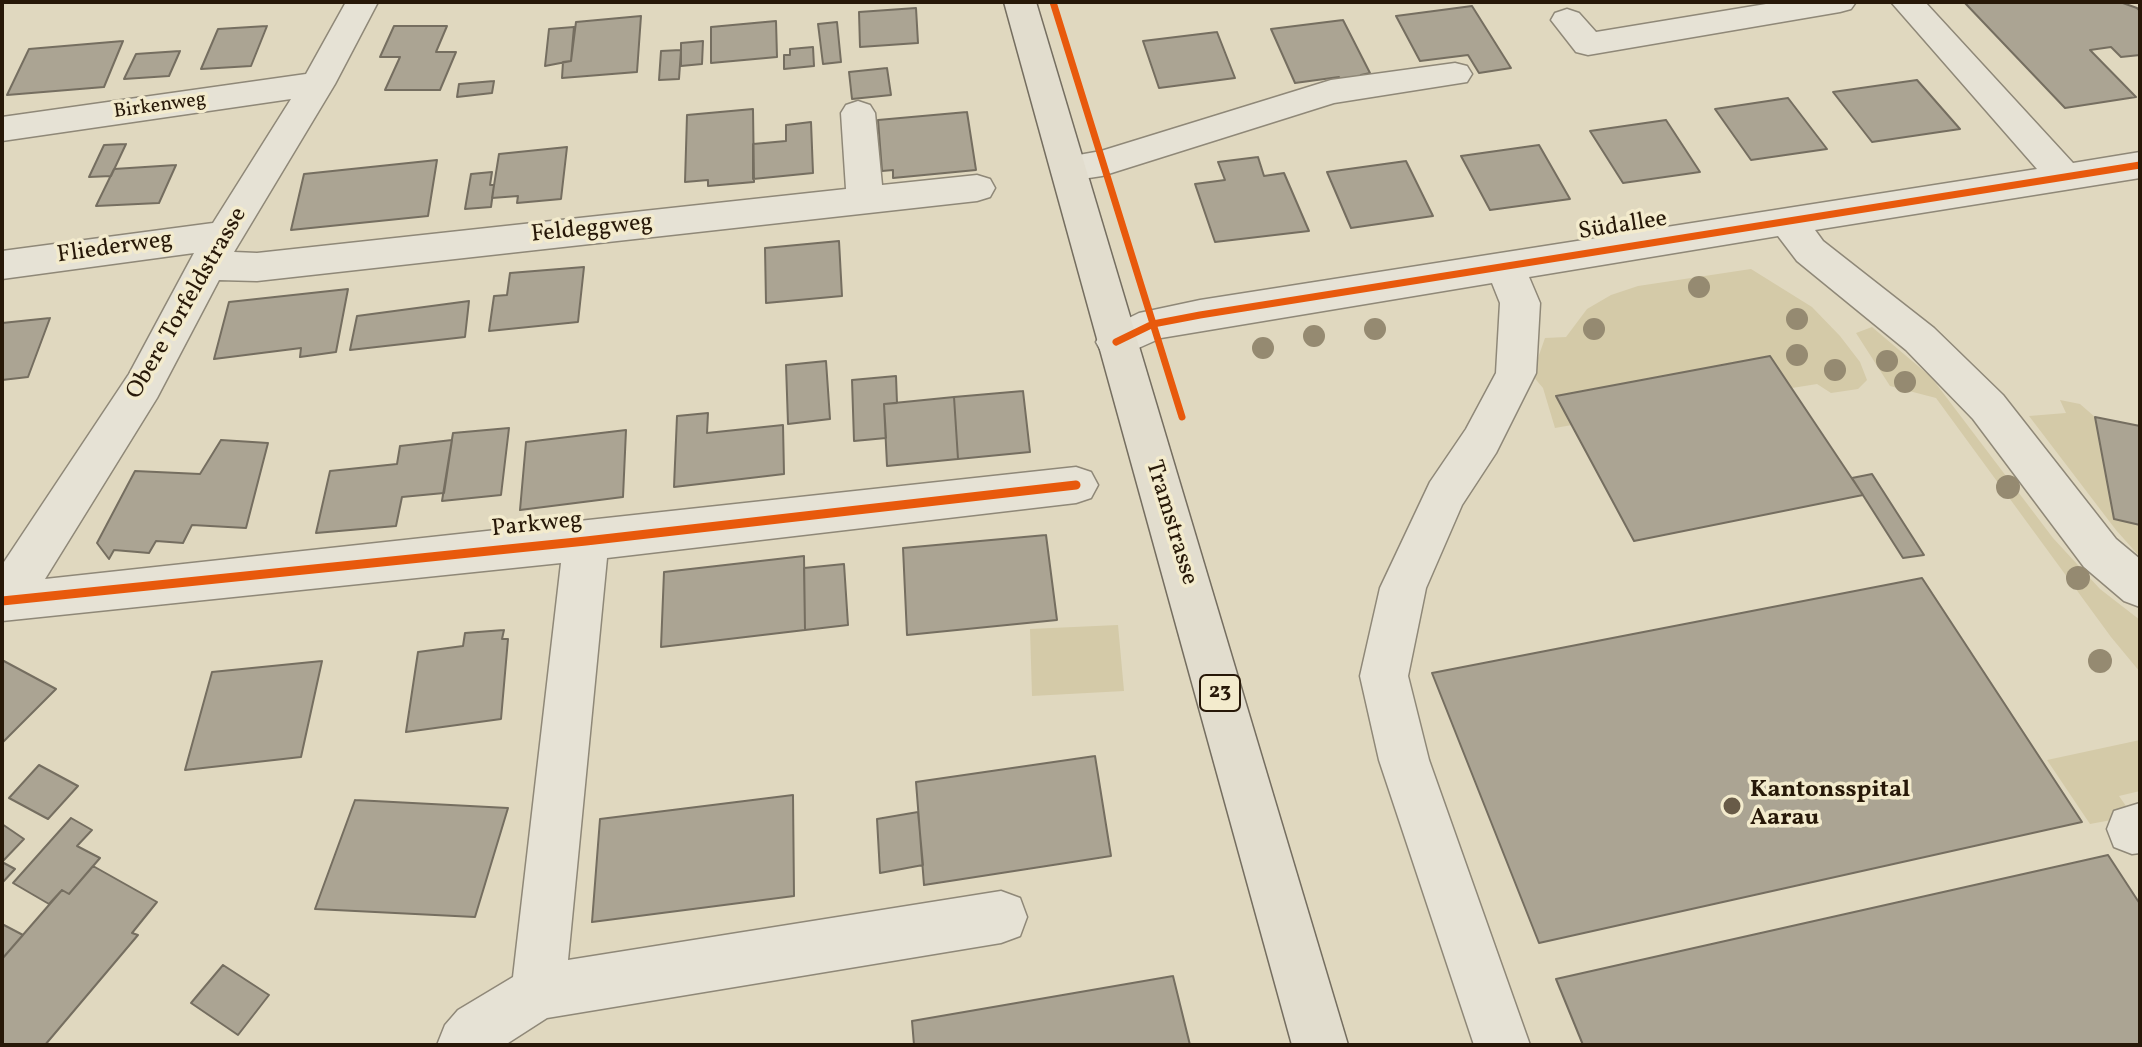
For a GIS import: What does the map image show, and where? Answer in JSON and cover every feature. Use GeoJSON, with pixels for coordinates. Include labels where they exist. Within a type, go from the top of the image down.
{"type":"FeatureCollection","features":[{"type":"Feature","properties":{"kind":"main road","name":"Tramstrasse"},"geometry":{"type":"LineString","coordinates":[[1020,2],[1320,1045]]}},
{"type":"Feature","properties":{"kind":"street","name":"Obere Torfeldstrasse"},"geometry":{"type":"LineString","coordinates":[[2,600],[30,564],[143,386],[218,250],[318,84],[362,2]]}},
{"type":"Feature","properties":{"kind":"street"},"geometry":{"type":"LineString","coordinates":[[1567,20],[1588,44],[1840,2]]}},
{"type":"Feature","properties":{"kind":"street"},"geometry":{"type":"LineString","coordinates":[[1907,2],[2066,178]]}},
{"type":"Feature","properties":{"kind":"street"},"geometry":{"type":"LineString","coordinates":[[1069,168],[1102,163],[1331,92],[1455,74]]}},
{"type":"Feature","properties":{"kind":"street","name":"Birkenweg"},"geometry":{"type":"LineString","coordinates":[[2,129],[318,84]]}},
{"type":"Feature","properties":{"kind":"street"},"geometry":{"type":"LineString","coordinates":[[858,113],[865,201]]}},
{"type":"Feature","properties":{"kind":"street","name":"Südallee"},"geometry":{"type":"LineString","coordinates":[[1116,342],[1165,321],[2140,165]]}},
{"type":"Feature","properties":{"kind":"street","name":"Feldeggweg"},"geometry":{"type":"LineString","coordinates":[[218,250],[257,267],[977,188]]}},
{"type":"Feature","properties":{"kind":"street"},"geometry":{"type":"LineString","coordinates":[[1788,222],[1810,251],[1920,339],[1988,407],[2100,553],[2140,587]]}},
{"type":"Feature","properties":{"kind":"street","name":"Fliederweg"},"geometry":{"type":"LineString","coordinates":[[2,265],[218,250]]}},
{"type":"Feature","properties":{"kind":"street"},"geometry":{"type":"LineString","coordinates":[[1502,1045],[1404,760],[1384,676],[1403,588],[1445,495],[1481,441],[1516,373],[1520,303],[1505,266]]}},
{"type":"Feature","properties":{"kind":"street","name":"Parkweg"},"geometry":{"type":"LineString","coordinates":[[2,600],[44,599],[586,541],[1076,485]]}},
{"type":"Feature","properties":{"kind":"street"},"geometry":{"type":"LineString","coordinates":[[538,992],[586,541]]}},
{"type":"Feature","properties":{"kind":"street"},"geometry":{"type":"LineString","coordinates":[[471,1037],[538,992],[1001,917]]}},
{"type":"Feature","properties":{"kind":"shaded area"},"geometry":{"type":"Polygon","coordinates":[[[1751,269],[1812,307],[1840,336],[1860,362],[1867,380],[1858,389],[1831,393],[1817,384],[1792,388],[1770,356],[1557,396],[1572,425],[1555,428],[1543,388],[1532,375],[1545,338],[1566,337],[1587,309],[1611,295],[1638,286],[1751,269]]]}},
{"type":"Feature","properties":{"kind":"shaded area"},"geometry":{"type":"Polygon","coordinates":[[[1872,327],[1931,377],[2053,538],[2100,589],[2140,620],[2140,672],[1936,398],[1890,386],[1856,333],[1872,327]]]}},
{"type":"Feature","properties":{"kind":"shaded area"},"geometry":{"type":"Polygon","coordinates":[[[2060,400],[2080,404],[2095,417],[2140,525],[2140,557],[2029,416],[2066,413],[2060,400]]]}},
{"type":"Feature","properties":{"kind":"shaded area"},"geometry":{"type":"Polygon","coordinates":[[[1118,625],[1124,691],[1032,696],[1030,629],[1118,625]]]}},
{"type":"Feature","properties":{"kind":"shaded area"},"geometry":{"type":"Polygon","coordinates":[[[2140,740],[2140,791],[2119,796],[2133,816],[2090,824],[2047,760],[2140,740]]]}},
{"type":"Feature","properties":{"kind":"building"},"geometry":{"type":"Polygon","coordinates":[[[1964,2],[2120,2],[2137,8],[2140,11],[2140,55],[2121,57],[2111,47],[2090,50],[2136,97],[2065,108],[1964,2]]]}},
{"type":"Feature","properties":{"kind":"building"},"geometry":{"type":"Polygon","coordinates":[[[1472,6],[1511,68],[1479,73],[1468,55],[1420,61],[1396,16],[1472,6]]]}},
{"type":"Feature","properties":{"kind":"building"},"geometry":{"type":"Polygon","coordinates":[[[916,8],[918,43],[860,47],[859,12],[916,8]]]}},
{"type":"Feature","properties":{"kind":"building"},"geometry":{"type":"Polygon","coordinates":[[[641,16],[637,72],[562,78],[563,62],[571,61],[576,22],[641,16]]]}},
{"type":"Feature","properties":{"kind":"building"},"geometry":{"type":"Polygon","coordinates":[[[1343,20],[1370,73],[1361,75],[1364,80],[1341,83],[1339,77],[1295,83],[1271,29],[1343,20]]]}},
{"type":"Feature","properties":{"kind":"building"},"geometry":{"type":"Polygon","coordinates":[[[776,21],[777,57],[711,63],[711,27],[776,21]]]}},
{"type":"Feature","properties":{"kind":"building"},"geometry":{"type":"Polygon","coordinates":[[[837,22],[841,62],[823,64],[818,24],[837,22]]]}},
{"type":"Feature","properties":{"kind":"building"},"geometry":{"type":"Polygon","coordinates":[[[267,26],[251,66],[201,69],[218,29],[267,26]]]}},
{"type":"Feature","properties":{"kind":"building"},"geometry":{"type":"Polygon","coordinates":[[[394,26],[447,26],[436,52],[456,52],[440,90],[385,90],[400,57],[380,57],[394,26]]]}},
{"type":"Feature","properties":{"kind":"building"},"geometry":{"type":"Polygon","coordinates":[[[574,27],[571,61],[545,66],[549,29],[574,27]]]}},
{"type":"Feature","properties":{"kind":"building"},"geometry":{"type":"Polygon","coordinates":[[[1217,32],[1235,78],[1159,88],[1143,41],[1217,32]]]}},
{"type":"Feature","properties":{"kind":"building"},"geometry":{"type":"Polygon","coordinates":[[[123,41],[104,87],[7,95],[29,49],[123,41]]]}},
{"type":"Feature","properties":{"kind":"building"},"geometry":{"type":"Polygon","coordinates":[[[703,41],[702,64],[681,66],[681,43],[703,41]]]}},
{"type":"Feature","properties":{"kind":"building"},"geometry":{"type":"Polygon","coordinates":[[[813,47],[814,66],[784,69],[784,55],[790,55],[790,49],[813,47]]]}},
{"type":"Feature","properties":{"kind":"building"},"geometry":{"type":"Polygon","coordinates":[[[681,50],[679,79],[659,80],[661,51],[681,50]]]}},
{"type":"Feature","properties":{"kind":"building"},"geometry":{"type":"Polygon","coordinates":[[[180,51],[169,76],[124,79],[136,54],[180,51]]]}},
{"type":"Feature","properties":{"kind":"building"},"geometry":{"type":"Polygon","coordinates":[[[887,68],[891,95],[852,99],[849,72],[887,68]]]}},
{"type":"Feature","properties":{"kind":"building"},"geometry":{"type":"Polygon","coordinates":[[[1917,80],[1960,129],[1872,142],[1833,92],[1917,80]]]}},
{"type":"Feature","properties":{"kind":"building"},"geometry":{"type":"Polygon","coordinates":[[[494,81],[492,93],[457,97],[459,84],[494,81]]]}},
{"type":"Feature","properties":{"kind":"building"},"geometry":{"type":"Polygon","coordinates":[[[1788,98],[1827,149],[1751,160],[1715,109],[1788,98]]]}},
{"type":"Feature","properties":{"kind":"building"},"geometry":{"type":"Polygon","coordinates":[[[753,109],[754,182],[708,186],[708,180],[685,182],[687,115],[753,109]]]}},
{"type":"Feature","properties":{"kind":"building"},"geometry":{"type":"Polygon","coordinates":[[[967,112],[976,170],[893,178],[893,170],[882,171],[878,120],[967,112]]]}},
{"type":"Feature","properties":{"kind":"building"},"geometry":{"type":"Polygon","coordinates":[[[1666,120],[1700,172],[1623,183],[1590,131],[1666,120]]]}},
{"type":"Feature","properties":{"kind":"building"},"geometry":{"type":"Polygon","coordinates":[[[811,122],[813,173],[753,179],[753,144],[786,141],[786,125],[811,122]]]}},
{"type":"Feature","properties":{"kind":"building"},"geometry":{"type":"Polygon","coordinates":[[[126,144],[111,176],[89,177],[104,145],[126,144]]]}},
{"type":"Feature","properties":{"kind":"building"},"geometry":{"type":"Polygon","coordinates":[[[1539,145],[1570,199],[1490,210],[1461,156],[1539,145]]]}},
{"type":"Feature","properties":{"kind":"building"},"geometry":{"type":"Polygon","coordinates":[[[567,147],[561,199],[517,203],[518,196],[492,198],[499,154],[567,147]]]}},
{"type":"Feature","properties":{"kind":"building"},"geometry":{"type":"Polygon","coordinates":[[[1258,157],[1264,176],[1284,173],[1309,231],[1215,242],[1195,184],[1225,180],[1218,162],[1258,157]]]}},
{"type":"Feature","properties":{"kind":"building"},"geometry":{"type":"Polygon","coordinates":[[[437,160],[428,216],[291,230],[304,174],[437,160]]]}},
{"type":"Feature","properties":{"kind":"building"},"geometry":{"type":"Polygon","coordinates":[[[1406,161],[1433,216],[1351,228],[1327,172],[1406,161]]]}},
{"type":"Feature","properties":{"kind":"building"},"geometry":{"type":"Polygon","coordinates":[[[176,165],[159,203],[96,206],[114,169],[176,165]]]}},
{"type":"Feature","properties":{"kind":"building"},"geometry":{"type":"Polygon","coordinates":[[[492,172],[491,207],[465,209],[471,174],[492,172]]]}},
{"type":"Feature","properties":{"kind":"building"},"geometry":{"type":"Polygon","coordinates":[[[839,241],[842,296],[766,303],[765,248],[839,241]]]}},
{"type":"Feature","properties":{"kind":"building"},"geometry":{"type":"Polygon","coordinates":[[[584,267],[578,322],[489,331],[494,296],[507,295],[510,273],[584,267]]]}},
{"type":"Feature","properties":{"kind":"building"},"geometry":{"type":"Polygon","coordinates":[[[348,289],[336,352],[300,357],[301,348],[214,359],[229,302],[348,289]]]}},
{"type":"Feature","properties":{"kind":"building"},"geometry":{"type":"Polygon","coordinates":[[[469,301],[465,337],[350,350],[357,316],[469,301]]]}},
{"type":"Feature","properties":{"kind":"building"},"geometry":{"type":"Polygon","coordinates":[[[50,318],[28,377],[2,380],[2,323],[50,318]]]}},
{"type":"Feature","properties":{"kind":"building"},"geometry":{"type":"Polygon","coordinates":[[[1770,356],[1863,495],[1634,541],[1556,396],[1770,356]]]}},
{"type":"Feature","properties":{"kind":"building"},"geometry":{"type":"Polygon","coordinates":[[[826,361],[830,419],[788,424],[786,365],[826,361]]]}},
{"type":"Feature","properties":{"kind":"building"},"geometry":{"type":"Polygon","coordinates":[[[896,376],[897,403],[884,404],[886,438],[854,441],[852,380],[896,376]]]}},
{"type":"Feature","properties":{"kind":"building"},"geometry":{"type":"Polygon","coordinates":[[[1023,391],[1030,452],[958,459],[954,397],[1023,391]]]}},
{"type":"Feature","properties":{"kind":"building"},"geometry":{"type":"Polygon","coordinates":[[[954,397],[958,459],[887,466],[884,404],[954,397]]]}},
{"type":"Feature","properties":{"kind":"building"},"geometry":{"type":"Polygon","coordinates":[[[708,413],[707,433],[783,425],[784,474],[674,487],[677,416],[708,413]]]}},
{"type":"Feature","properties":{"kind":"building"},"geometry":{"type":"Polygon","coordinates":[[[2095,417],[2140,426],[2140,525],[2114,519],[2095,417]]]}},
{"type":"Feature","properties":{"kind":"building"},"geometry":{"type":"Polygon","coordinates":[[[509,428],[501,495],[442,501],[453,433],[509,428]]]}},
{"type":"Feature","properties":{"kind":"building"},"geometry":{"type":"Polygon","coordinates":[[[626,430],[623,497],[520,510],[526,442],[626,430]]]}},
{"type":"Feature","properties":{"kind":"building"},"geometry":{"type":"Polygon","coordinates":[[[221,440],[268,443],[246,528],[192,525],[183,543],[156,541],[149,553],[114,550],[109,559],[97,543],[135,471],[200,474],[221,440]]]}},
{"type":"Feature","properties":{"kind":"building"},"geometry":{"type":"Polygon","coordinates":[[[452,440],[444,493],[402,497],[396,526],[316,533],[330,471],[397,464],[400,446],[452,440]]]}},
{"type":"Feature","properties":{"kind":"building"},"geometry":{"type":"Polygon","coordinates":[[[1872,474],[1924,555],[1903,558],[1852,478],[1872,474]]]}},
{"type":"Feature","properties":{"kind":"building"},"geometry":{"type":"Polygon","coordinates":[[[1046,535],[1057,620],[907,635],[903,548],[1046,535]]]}},
{"type":"Feature","properties":{"kind":"building"},"geometry":{"type":"Polygon","coordinates":[[[804,556],[805,630],[661,647],[664,572],[804,556]]]}},
{"type":"Feature","properties":{"kind":"building"},"geometry":{"type":"Polygon","coordinates":[[[844,564],[848,625],[805,630],[804,568],[844,564]]]}},
{"type":"Feature","properties":{"kind":"building"},"geometry":{"type":"Polygon","coordinates":[[[1922,578],[2082,822],[1539,943],[1432,673],[1922,578]]]}},
{"type":"Feature","properties":{"kind":"building"},"geometry":{"type":"Polygon","coordinates":[[[504,630],[502,639],[508,639],[501,719],[406,732],[418,652],[463,646],[465,633],[504,630]]]}},
{"type":"Feature","properties":{"kind":"building"},"geometry":{"type":"Polygon","coordinates":[[[2,660],[56,689],[2,743],[2,660]]]}},
{"type":"Feature","properties":{"kind":"building"},"geometry":{"type":"Polygon","coordinates":[[[322,661],[301,757],[185,770],[212,672],[322,661]]]}},
{"type":"Feature","properties":{"kind":"building"},"geometry":{"type":"Polygon","coordinates":[[[1095,756],[1111,856],[924,885],[916,782],[1095,756]]]}},
{"type":"Feature","properties":{"kind":"building"},"geometry":{"type":"Polygon","coordinates":[[[39,765],[78,786],[48,819],[9,798],[39,765]]]}},
{"type":"Feature","properties":{"kind":"building"},"geometry":{"type":"Polygon","coordinates":[[[793,795],[794,896],[592,922],[600,819],[793,795]]]}},
{"type":"Feature","properties":{"kind":"building"},"geometry":{"type":"Polygon","coordinates":[[[355,800],[508,808],[475,917],[315,909],[355,800]]]}},
{"type":"Feature","properties":{"kind":"building"},"geometry":{"type":"Polygon","coordinates":[[[918,812],[923,865],[880,873],[877,819],[918,812]]]}},
{"type":"Feature","properties":{"kind":"building"},"geometry":{"type":"Polygon","coordinates":[[[71,818],[92,830],[77,846],[100,858],[69,894],[62,890],[49,904],[13,883],[71,818]]]}},
{"type":"Feature","properties":{"kind":"building"},"geometry":{"type":"Polygon","coordinates":[[[2,824],[24,839],[2,862],[2,824]]]}},
{"type":"Feature","properties":{"kind":"building"},"geometry":{"type":"Polygon","coordinates":[[[2108,855],[2140,904],[2140,1045],[1583,1045],[1556,979],[2108,855]]]}},
{"type":"Feature","properties":{"kind":"building"},"geometry":{"type":"Polygon","coordinates":[[[2,862],[15,869],[2,883],[2,862]]]}},
{"type":"Feature","properties":{"kind":"building"},"geometry":{"type":"Polygon","coordinates":[[[93,866],[157,902],[132,933],[138,935],[45,1045],[2,1045],[2,959],[62,890],[69,894],[93,866]]]}},
{"type":"Feature","properties":{"kind":"building"},"geometry":{"type":"Polygon","coordinates":[[[2,924],[23,935],[2,959],[2,924]]]}},
{"type":"Feature","properties":{"kind":"building"},"geometry":{"type":"Polygon","coordinates":[[[223,965],[269,995],[238,1035],[191,1003],[223,965]]]}},
{"type":"Feature","properties":{"kind":"building"},"geometry":{"type":"Polygon","coordinates":[[[1173,976],[1190,1045],[914,1045],[912,1021],[1173,976]]]}},
{"type":"Feature","properties":{"kind":"cycle path"},"geometry":{"type":"LineString","coordinates":[[1053,2],[1182,417]]}},
{"type":"Feature","properties":{"kind":"cycle path"},"geometry":{"type":"LineString","coordinates":[[1116,342],[1153,324],[1200,315],[2140,165]]}},
{"type":"Feature","properties":{"kind":"cycle path"},"geometry":{"type":"LineString","coordinates":[[2,601],[586,541],[1076,485]]}},
{"type":"Feature","properties":{"kind":"place","name":"Kantonsspital Aarau"},"geometry":{"type":"Point","coordinates":[1732,806]}}]}
